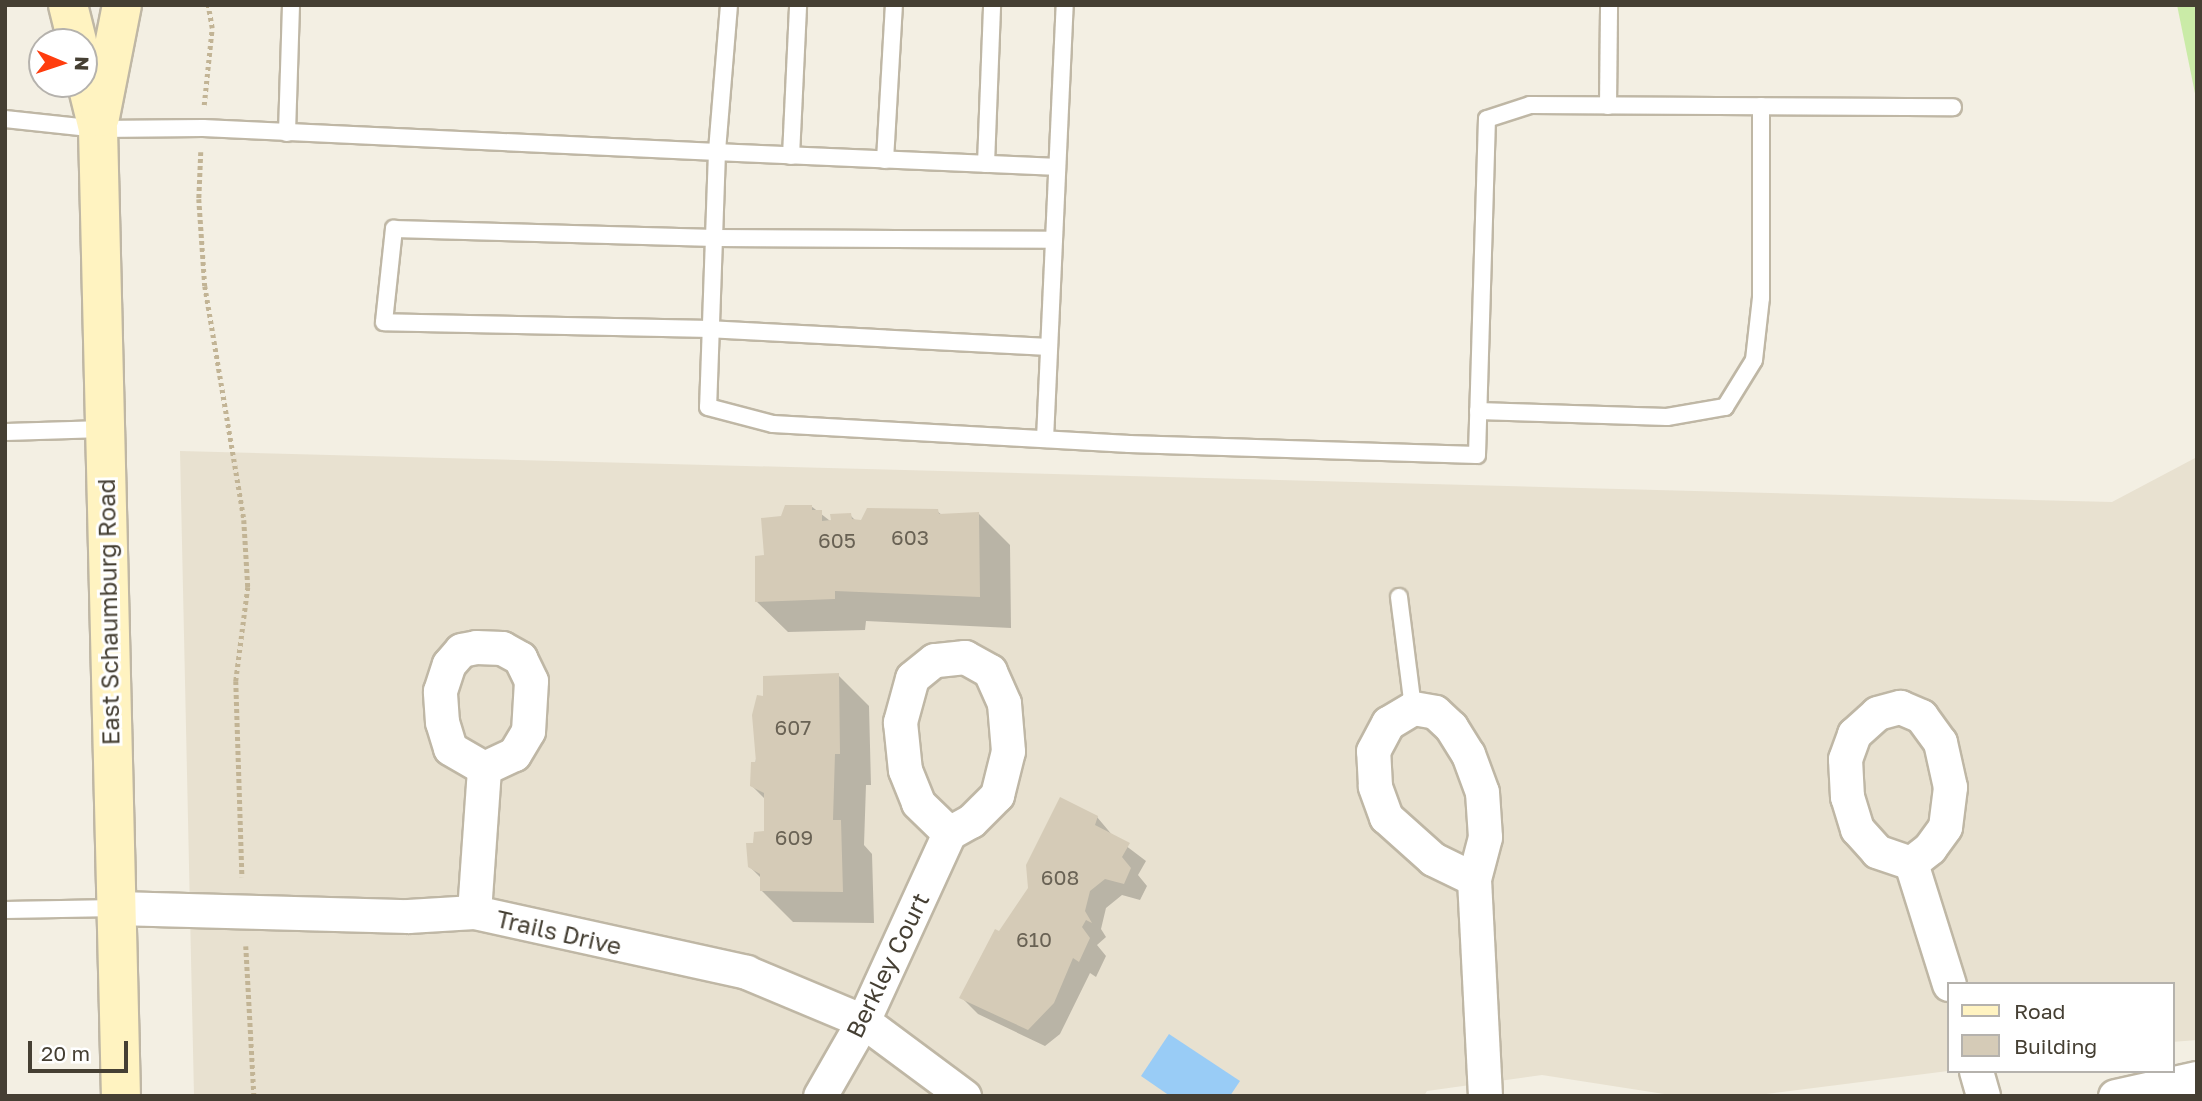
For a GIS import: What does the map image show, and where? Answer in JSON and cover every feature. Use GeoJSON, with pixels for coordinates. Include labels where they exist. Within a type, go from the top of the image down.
{"type":"FeatureCollection","features":[{"type":"Feature","properties":{"kind":"main road"},"geometry":{"type":"LineString","coordinates":[[68,5],[74,28]]}},
{"type":"Feature","properties":{"kind":"main road","name":"East Schaumburg Road"},"geometry":{"type":"LineString","coordinates":[[121,1096],[98,129],[122,5]]}},
{"type":"Feature","properties":{"kind":"main road","name":"East Schaumburg Road"},"geometry":{"type":"LineString","coordinates":[[90,98],[98,129]]}},
{"type":"Feature","properties":{"kind":"street"},"geometry":{"type":"LineString","coordinates":[[965,657],[989,671],[1004,703],[1008,751],[997,795],[971,821],[949,833],[918,803],[905,770],[900,722],[912,678],[933,660],[965,657]]}},
{"type":"Feature","properties":{"kind":"street"},"geometry":{"type":"LineString","coordinates":[[1474,879],[1407,841],[1383,807],[1375,786],[1373,751],[1388,723],[1413,708],[1435,712],[1451,727],[1468,754],[1482,792],[1485,837],[1474,879],[1485,1096]]}},
{"type":"Feature","properties":{"kind":"street"},"geometry":{"type":"LineString","coordinates":[[474,912],[484,768]]}},
{"type":"Feature","properties":{"kind":"street","name":"Berkley Court"},"geometry":{"type":"LineString","coordinates":[[820,1096],[863,1021],[949,833]]}},
{"type":"Feature","properties":{"kind":"street"},"geometry":{"type":"LineString","coordinates":[[1912,863],[1948,982]]}},
{"type":"Feature","properties":{"kind":"street","name":"Trails Drive"},"geometry":{"type":"LineString","coordinates":[[117,908],[408,916],[474,912],[746,972],[863,1021],[964,1096]]}},
{"type":"Feature","properties":{"kind":"street"},"geometry":{"type":"LineString","coordinates":[[1977,1073],[1983,1096]]}},
{"type":"Feature","properties":{"kind":"street"},"geometry":{"type":"LineString","coordinates":[[2115,1096],[2197,1079]]}},
{"type":"Feature","properties":{"kind":"lane"},"geometry":{"type":"LineString","coordinates":[[287,133],[291,5]]}},
{"type":"Feature","properties":{"kind":"lane"},"geometry":{"type":"LineString","coordinates":[[729,5],[717,152],[708,407],[773,424],[1045,439],[1477,455],[1487,119],[1530,105],[1954,107]]}},
{"type":"Feature","properties":{"kind":"lane"},"geometry":{"type":"LineString","coordinates":[[791,156],[798,5]]}},
{"type":"Feature","properties":{"kind":"lane"},"geometry":{"type":"LineString","coordinates":[[884,160],[894,5]]}},
{"type":"Feature","properties":{"kind":"lane"},"geometry":{"type":"LineString","coordinates":[[986,164],[992,5]]}},
{"type":"Feature","properties":{"kind":"lane"},"geometry":{"type":"LineString","coordinates":[[1045,439],[1065,5]]}},
{"type":"Feature","properties":{"kind":"lane"},"geometry":{"type":"LineString","coordinates":[[1608,106],[1609,5]]}},
{"type":"Feature","properties":{"kind":"lane"},"geometry":{"type":"LineString","coordinates":[[1478,411],[1667,417],[1725,407],[1754,360],[1761,298],[1761,106]]}},
{"type":"Feature","properties":{"kind":"lane"},"geometry":{"type":"LineString","coordinates":[[5,119],[98,129],[203,128],[1057,167]]}},
{"type":"Feature","properties":{"kind":"lane"},"geometry":{"type":"LineString","coordinates":[[1049,347],[711,330],[384,322],[394,229],[715,238],[1054,240]]}},
{"type":"Feature","properties":{"kind":"lane"},"geometry":{"type":"LineString","coordinates":[[5,432],[104,429]]}},
{"type":"Feature","properties":{"kind":"lane"},"geometry":{"type":"LineString","coordinates":[[1399,597],[1413,708]]}},
{"type":"Feature","properties":{"kind":"lane"},"geometry":{"type":"LineString","coordinates":[[5,910],[117,908]]}},
{"type":"Feature","properties":{"kind":"path"},"geometry":{"type":"LineString","coordinates":[[208,5],[212,28],[199,199],[205,286],[244,520],[248,587],[236,681],[254,1096]]}},
{"type":"Feature","properties":{"kind":"shaded area"},"geometry":{"type":"Polygon","coordinates":[[[180,451],[2112,502],[2197,457],[2197,1040],[2174,1042],[2174,982],[1946,982],[1946,1071],[1751,1096],[1677,1096],[1542,1075],[1427,1091],[1424,1096],[194,1096],[180,451]]]}},
{"type":"Feature","properties":{"kind":"green space"},"geometry":{"type":"Polygon","coordinates":[[[2177,5],[2197,5],[2197,103],[2177,5]]]}},
{"type":"Feature","properties":{"kind":"water"},"geometry":{"type":"Polygon","coordinates":[[[1169,1034],[1240,1081],[1230,1096],[1170,1096],[1141,1076],[1169,1034]]]}},
{"type":"Feature","properties":{"kind":"building"},"geometry":{"type":"Polygon","coordinates":[[[785,505],[812,505],[812,510],[822,510],[822,521],[831,520],[830,514],[851,513],[852,519],[861,520],[867,508],[938,509],[939,514],[979,512],[980,597],[835,591],[835,599],[755,602],[755,556],[764,555],[761,518],[781,516],[785,505]]]}},
{"type":"Feature","properties":{"kind":"building"},"geometry":{"type":"Polygon","coordinates":[[[839,673],[840,754],[835,754],[833,820],[841,820],[843,892],[760,891],[760,874],[748,867],[746,843],[753,843],[754,832],[764,831],[764,793],[750,786],[751,762],[756,762],[752,715],[757,695],[763,696],[763,676],[839,673]]]}},
{"type":"Feature","properties":{"kind":"building"},"geometry":{"type":"Polygon","coordinates":[[[1060,797],[1098,816],[1095,825],[1130,843],[1122,857],[1131,868],[1124,884],[1105,879],[1090,891],[1085,911],[1092,923],[1086,920],[1082,927],[1090,938],[1079,962],[1073,958],[1054,1003],[1028,1030],[959,998],[995,929],[999,931],[1028,888],[1026,865],[1060,797]]]}}]}
